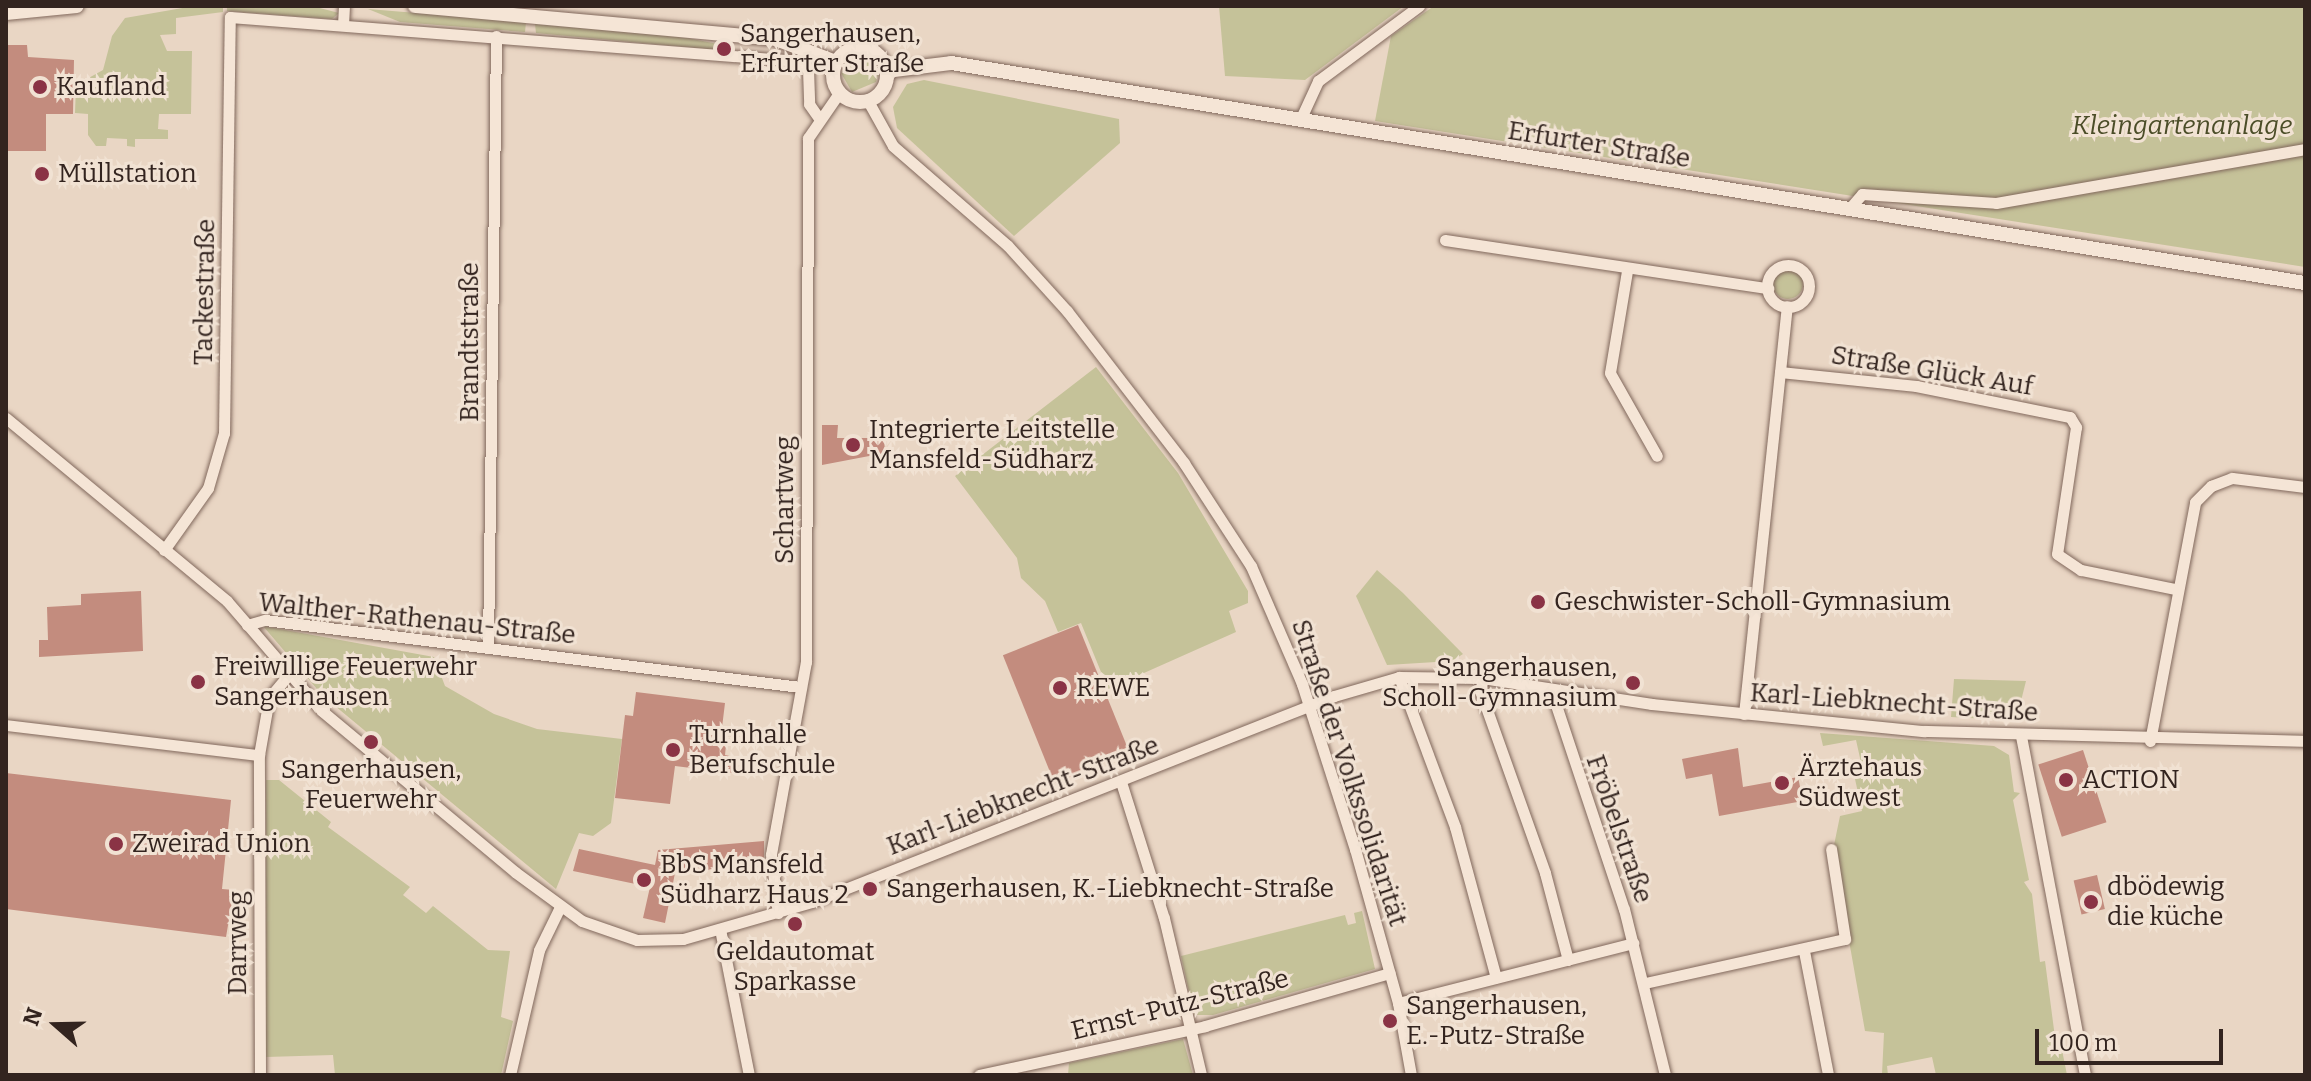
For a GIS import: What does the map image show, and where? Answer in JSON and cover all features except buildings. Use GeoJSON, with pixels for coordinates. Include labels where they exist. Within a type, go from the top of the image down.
{"type":"FeatureCollection","features":[{"type":"Feature","properties":{"kind":"main road"},"geometry":{"type":"LineString","coordinates":[[6,13],[77,6]]}},
{"type":"Feature","properties":{"kind":"main road"},"geometry":{"type":"LineString","coordinates":[[415,6],[549,12],[776,39],[836,62]]}},
{"type":"Feature","properties":{"kind":"main road"},"geometry":{"type":"LineString","coordinates":[[864,49],[879,56],[886,71],[883,89],[868,101],[839,93],[833,81],[836,62],[850,50],[864,49]]}},
{"type":"Feature","properties":{"kind":"main road","name":"Erfurter Straße"},"geometry":{"type":"LineString","coordinates":[[886,71],[941,62],[2305,283]]}},
{"type":"Feature","properties":{"kind":"street"},"geometry":{"type":"LineString","coordinates":[[344,6],[343,25],[798,61],[808,69],[809,104],[818,117]]}},
{"type":"Feature","properties":{"kind":"street"},"geometry":{"type":"LineString","coordinates":[[1301,118],[1318,81],[1419,6]]}},
{"type":"Feature","properties":{"kind":"street","name":"Tackestraße"},"geometry":{"type":"LineString","coordinates":[[164,550],[208,488],[224,433],[230,17],[343,25]]}},
{"type":"Feature","properties":{"kind":"street","name":"Brandtstraße"},"geometry":{"type":"LineString","coordinates":[[488,648],[496,36]]}},
{"type":"Feature","properties":{"kind":"street","name":"Schartweg"},"geometry":{"type":"LineString","coordinates":[[778,913],[771,854],[806,656],[808,138],[818,117],[839,93]]}},
{"type":"Feature","properties":{"kind":"street","name":"Straße der Volkssolidarität"},"geometry":{"type":"LineString","coordinates":[[868,101],[893,146],[1008,246],[1067,311],[1184,463],[1251,566],[1310,706],[1390,973],[1411,1075]]}},
{"type":"Feature","properties":{"kind":"street"},"geometry":{"type":"LineString","coordinates":[[1849,209],[1862,194],[1996,203],[2305,149]]}},
{"type":"Feature","properties":{"kind":"street"},"geometry":{"type":"LineString","coordinates":[[1445,240],[1627,271],[1768,288]]}},
{"type":"Feature","properties":{"kind":"street"},"geometry":{"type":"LineString","coordinates":[[1776,269],[1801,269],[1807,293],[1787,306],[1773,300],[1768,288],[1776,269]]}},
{"type":"Feature","properties":{"kind":"street"},"geometry":{"type":"LineString","coordinates":[[1627,271],[1610,373],[1657,456]]}},
{"type":"Feature","properties":{"kind":"street"},"geometry":{"type":"LineString","coordinates":[[1744,714],[1787,306]]}},
{"type":"Feature","properties":{"kind":"street","name":"Straße Glück Auf"},"geometry":{"type":"LineString","coordinates":[[1780,372],[1916,386],[2075,422],[2057,554],[2079,569],[2175,589]]}},
{"type":"Feature","properties":{"kind":"street","name":"Walther-Rathenau-Straße"},"geometry":{"type":"LineString","coordinates":[[6,418],[164,550],[247,625],[265,620],[800,687]]}},
{"type":"Feature","properties":{"kind":"street"},"geometry":{"type":"LineString","coordinates":[[2150,741],[2190,513],[2207,488],[2238,477],[2305,487]]}},
{"type":"Feature","properties":{"kind":"street","name":"Karl-Liebknecht-Straße"},"geometry":{"type":"LineString","coordinates":[[247,625],[288,675],[336,724],[560,907],[637,940],[676,940],[778,913],[1310,706],[1399,677],[1482,678],[1551,690],[1744,714],[2021,736],[2150,741],[2305,741]]}},
{"type":"Feature","properties":{"kind":"street","name":"Darrweg"},"geometry":{"type":"LineString","coordinates":[[260,1075],[259,755],[269,698],[288,675]]}},
{"type":"Feature","properties":{"kind":"street"},"geometry":{"type":"LineString","coordinates":[[1399,677],[1455,827],[1496,978]]}},
{"type":"Feature","properties":{"kind":"street"},"geometry":{"type":"LineString","coordinates":[[1482,678],[1481,693],[1545,873],[1568,960]]}},
{"type":"Feature","properties":{"kind":"street","name":"Fröbelstraße"},"geometry":{"type":"LineString","coordinates":[[1551,690],[1645,983],[1665,1075]]}},
{"type":"Feature","properties":{"kind":"street"},"geometry":{"type":"LineString","coordinates":[[6,725],[259,755]]}},
{"type":"Feature","properties":{"kind":"street"},"geometry":{"type":"LineString","coordinates":[[2021,736],[2085,1075]]}},
{"type":"Feature","properties":{"kind":"street"},"geometry":{"type":"LineString","coordinates":[[1121,782],[1164,918],[1201,1075]]}},
{"type":"Feature","properties":{"kind":"street"},"geometry":{"type":"LineString","coordinates":[[1645,983],[1804,951],[1845,939],[1849,932],[1831,849]]}},
{"type":"Feature","properties":{"kind":"street"},"geometry":{"type":"LineString","coordinates":[[510,1075],[539,950],[560,907]]}},
{"type":"Feature","properties":{"kind":"street"},"geometry":{"type":"LineString","coordinates":[[720,929],[749,1075]]}},
{"type":"Feature","properties":{"kind":"street"},"geometry":{"type":"LineString","coordinates":[[1398,1003],[1633,943]]}},
{"type":"Feature","properties":{"kind":"street"},"geometry":{"type":"LineString","coordinates":[[1804,951],[1828,1075]]}},
{"type":"Feature","properties":{"kind":"street","name":"Ernst-Putz-Straße"},"geometry":{"type":"LineString","coordinates":[[979,1075],[1191,1029],[1390,973]]}},
{"type":"Feature","properties":{"kind":"green space"},"geometry":{"type":"Polygon","coordinates":[[[194,6],[223,6],[223,12],[176,18],[176,34],[160,35],[167,51],[192,51],[191,114],[159,114],[158,129],[168,130],[168,139],[135,139],[135,147],[127,146],[127,139],[107,138],[106,146],[96,146],[88,135],[88,114],[75,113],[76,85],[103,70],[112,36],[125,18],[194,6]]]}},
{"type":"Feature","properties":{"kind":"green space"},"geometry":{"type":"Polygon","coordinates":[[[227,6],[312,6],[339,13],[332,19],[227,11],[227,6]]]}},
{"type":"Feature","properties":{"kind":"green space"},"geometry":{"type":"Polygon","coordinates":[[[1219,6],[1404,6],[1305,80],[1225,76],[1219,6]]]}},
{"type":"Feature","properties":{"kind":"green space","name":"Kleingartenanlage"},"geometry":{"type":"Polygon","coordinates":[[[1434,6],[2305,6],[2305,267],[1375,121],[1391,36],[1434,6]]]}},
{"type":"Feature","properties":{"kind":"green space"},"geometry":{"type":"Polygon","coordinates":[[[368,9],[526,22],[525,32],[400,22],[368,9]]]}},
{"type":"Feature","properties":{"kind":"green space"},"geometry":{"type":"Polygon","coordinates":[[[535,24],[682,37],[718,44],[717,50],[536,33],[535,24]]]}},
{"type":"Feature","properties":{"kind":"green space"},"geometry":{"type":"Polygon","coordinates":[[[853,58],[868,59],[878,74],[876,82],[852,92],[841,73],[853,58]]]}},
{"type":"Feature","properties":{"kind":"green space"},"geometry":{"type":"Polygon","coordinates":[[[924,80],[1119,119],[1120,143],[1014,236],[897,128],[893,107],[907,84],[924,80]]]}},
{"type":"Feature","properties":{"kind":"green space"},"geometry":{"type":"Polygon","coordinates":[[[1788,269],[1799,273],[1803,284],[1799,295],[1788,299],[1777,295],[1773,284],[1777,273],[1788,269]]]}},
{"type":"Feature","properties":{"kind":"green space"},"geometry":{"type":"Polygon","coordinates":[[[1096,367],[1178,473],[1248,591],[1248,603],[1229,611],[1236,632],[1108,689],[1081,623],[1058,632],[1045,601],[1021,578],[1017,558],[955,476],[1096,367]]]}},
{"type":"Feature","properties":{"kind":"green space"},"geometry":{"type":"Polygon","coordinates":[[[1377,570],[1463,654],[1452,661],[1387,665],[1356,596],[1377,570]]]}},
{"type":"Feature","properties":{"kind":"green space"},"geometry":{"type":"Polygon","coordinates":[[[263,626],[434,657],[445,686],[494,714],[537,729],[622,739],[611,823],[593,836],[579,833],[556,889],[323,696],[263,626]]]}},
{"type":"Feature","properties":{"kind":"green space"},"geometry":{"type":"Polygon","coordinates":[[[1954,679],[2026,681],[2018,713],[2026,714],[2026,721],[1951,717],[1954,679]]]}},
{"type":"Feature","properties":{"kind":"green space"},"geometry":{"type":"Polygon","coordinates":[[[1820,733],[1994,746],[2009,755],[2014,792],[2020,793],[2013,800],[2029,880],[2024,882],[2032,894],[2040,962],[2045,961],[2056,1045],[2061,1045],[2067,1075],[1936,1075],[1932,1057],[1887,1066],[1888,1075],[1882,1074],[1884,1033],[1865,1031],[1833,850],[1840,816],[1862,811],[1855,779],[1864,776],[1856,740],[1823,746],[1820,733]]]}},
{"type":"Feature","properties":{"kind":"green space"},"geometry":{"type":"Polygon","coordinates":[[[266,780],[279,780],[331,822],[328,827],[410,887],[403,895],[426,913],[433,906],[488,950],[510,951],[501,1017],[513,1021],[501,1075],[335,1075],[333,1055],[266,1057],[266,780]]]}},
{"type":"Feature","properties":{"kind":"green space"},"geometry":{"type":"Polygon","coordinates":[[[1362,911],[1375,969],[1213,1015],[1194,1015],[1181,956],[1345,915],[1348,925],[1356,923],[1354,913],[1362,911]]]}},
{"type":"Feature","properties":{"kind":"green space"},"geometry":{"type":"Polygon","coordinates":[[[1183,1039],[1193,1075],[1068,1075],[1069,1063],[1183,1039]]]}},
{"type":"Feature","properties":{"kind":"place","name":"Sangerhausen, Erfurter Straße"},"geometry":{"type":"Point","coordinates":[724,49]}},
{"type":"Feature","properties":{"kind":"place","name":"Kaufland"},"geometry":{"type":"Point","coordinates":[40,87]}},
{"type":"Feature","properties":{"kind":"place","name":"Müllstation"},"geometry":{"type":"Point","coordinates":[42,174]}},
{"type":"Feature","properties":{"kind":"place","name":"Integrierte Leitstelle Mansfeld-Südharz"},"geometry":{"type":"Point","coordinates":[853,445]}},
{"type":"Feature","properties":{"kind":"place","name":"Geschwister-Scholl-Gymnasium"},"geometry":{"type":"Point","coordinates":[1538,602]}},
{"type":"Feature","properties":{"kind":"place","name":"Freiwillige Feuerwehr Sangerhausen"},"geometry":{"type":"Point","coordinates":[198,682]}},
{"type":"Feature","properties":{"kind":"place","name":"Sangerhausen, Scholl-Gymnasium"},"geometry":{"type":"Point","coordinates":[1633,683]}},
{"type":"Feature","properties":{"kind":"place","name":"REWE"},"geometry":{"type":"Point","coordinates":[1060,688]}},
{"type":"Feature","properties":{"kind":"place","name":"Sangerhausen, Feuerwehr"},"geometry":{"type":"Point","coordinates":[371,742]}},
{"type":"Feature","properties":{"kind":"place","name":"Turnhalle Berufschule"},"geometry":{"type":"Point","coordinates":[673,750]}},
{"type":"Feature","properties":{"kind":"place","name":"ACTION"},"geometry":{"type":"Point","coordinates":[2066,780]}},
{"type":"Feature","properties":{"kind":"place","name":"Ärztehaus Südwest"},"geometry":{"type":"Point","coordinates":[1782,783]}},
{"type":"Feature","properties":{"kind":"place","name":"Zweirad Union"},"geometry":{"type":"Point","coordinates":[116,844]}},
{"type":"Feature","properties":{"kind":"place","name":"BbS Mansfeld Südharz Haus 2"},"geometry":{"type":"Point","coordinates":[644,880]}},
{"type":"Feature","properties":{"kind":"place","name":"Sangerhausen, K.-Liebknecht-Straße"},"geometry":{"type":"Point","coordinates":[870,889]}},
{"type":"Feature","properties":{"kind":"place","name":"dbödewig die küche"},"geometry":{"type":"Point","coordinates":[2091,902]}},
{"type":"Feature","properties":{"kind":"place","name":"Geldautomat Sparkasse"},"geometry":{"type":"Point","coordinates":[795,924]}},
{"type":"Feature","properties":{"kind":"place","name":"Sangerhausen, E.-Putz-Straße"},"geometry":{"type":"Point","coordinates":[1390,1021]}}]}
